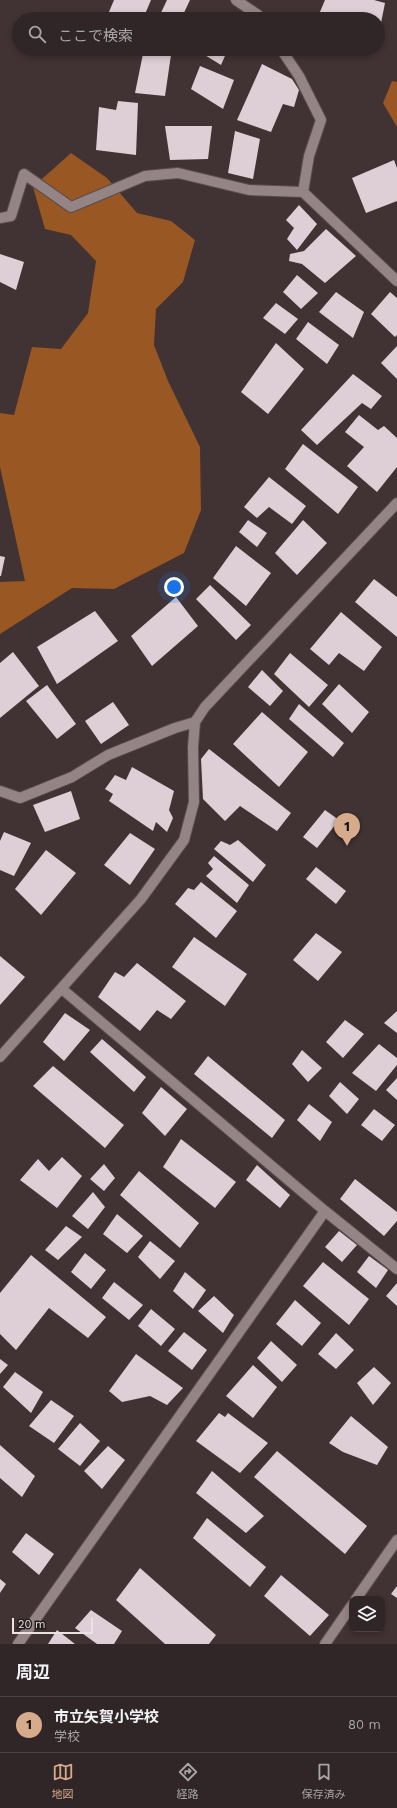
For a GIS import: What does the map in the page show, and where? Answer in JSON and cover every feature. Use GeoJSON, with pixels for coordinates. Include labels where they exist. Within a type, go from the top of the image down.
{"type":"FeatureCollection","features":[{"type":"Feature","properties":{"kind":"street"},"geometry":{"type":"LineString","coordinates":[[236,0],[254,12]]}},
{"type":"Feature","properties":{"kind":"street"},"geometry":{"type":"LineString","coordinates":[[285,56],[299,76],[321,120],[309,156],[303,192]]}},
{"type":"Feature","properties":{"kind":"street"},"geometry":{"type":"LineString","coordinates":[[0,218],[11,216],[24,174],[71,208],[145,176],[171,174],[178,174],[248,190],[303,192],[397,281]]}},
{"type":"Feature","properties":{"kind":"street"},"geometry":{"type":"LineString","coordinates":[[0,1057],[141,899],[184,840],[194,802],[193,747],[195,722],[205,707],[397,503]]}},
{"type":"Feature","properties":{"kind":"street"},"geometry":{"type":"LineString","coordinates":[[0,791],[20,798],[72,777],[108,755],[195,722]]}},
{"type":"Feature","properties":{"kind":"street"},"geometry":{"type":"LineString","coordinates":[[62,989],[325,1211],[397,1269]]}},
{"type":"Feature","properties":{"kind":"street"},"geometry":{"type":"LineString","coordinates":[[18,1644],[325,1211]]}},
{"type":"Feature","properties":{"kind":"street"},"geometry":{"type":"LineString","coordinates":[[358,1596],[397,1540]]}},
{"type":"Feature","properties":{"kind":"street"},"geometry":{"type":"LineString","coordinates":[[325,1644],[349,1609]]}},
{"type":"Feature","properties":{"kind":"shaded area"},"geometry":{"type":"Polygon","coordinates":[[[392,81],[397,82],[397,127],[383,103],[392,81]]]}},
{"type":"Feature","properties":{"kind":"shaded area"},"geometry":{"type":"Polygon","coordinates":[[[71,153],[107,178],[137,213],[171,221],[195,240],[183,282],[156,309],[154,345],[168,381],[200,447],[201,510],[184,553],[114,589],[72,588],[0,634],[0,582],[25,581],[0,467],[0,413],[14,415],[32,347],[61,349],[88,313],[96,261],[71,235],[45,229],[33,187],[71,153]]]}},
{"type":"Feature","properties":{"kind":"building"},"geometry":{"type":"Polygon","coordinates":[[[114,0],[151,0],[146,12],[109,12],[114,0]]]}},
{"type":"Feature","properties":{"kind":"building"},"geometry":{"type":"Polygon","coordinates":[[[167,0],[190,0],[184,12],[161,12],[167,0]]]}},
{"type":"Feature","properties":{"kind":"building"},"geometry":{"type":"Polygon","coordinates":[[[325,0],[374,0],[385,3],[383,12],[320,12],[325,0]]]}},
{"type":"Feature","properties":{"kind":"building"},"geometry":{"type":"Polygon","coordinates":[[[143,56],[171,56],[165,96],[135,93],[143,56]]]}},
{"type":"Feature","properties":{"kind":"building"},"geometry":{"type":"Polygon","coordinates":[[[206,56],[225,56],[221,65],[206,56]]]}},
{"type":"Feature","properties":{"kind":"building"},"geometry":{"type":"Polygon","coordinates":[[[262,64],[292,79],[299,90],[294,107],[283,104],[271,132],[237,120],[262,64]]]}},
{"type":"Feature","properties":{"kind":"building"},"geometry":{"type":"Polygon","coordinates":[[[200,66],[234,80],[223,109],[191,89],[200,66]]]}},
{"type":"Feature","properties":{"kind":"building"},"geometry":{"type":"Polygon","coordinates":[[[118,101],[138,103],[136,155],[96,150],[99,107],[116,110],[118,101]]]}},
{"type":"Feature","properties":{"kind":"building"},"geometry":{"type":"Polygon","coordinates":[[[165,126],[212,126],[208,159],[170,160],[165,126]]]}},
{"type":"Feature","properties":{"kind":"building"},"geometry":{"type":"Polygon","coordinates":[[[235,131],[260,139],[253,179],[228,173],[235,131]]]}},
{"type":"Feature","properties":{"kind":"building"},"geometry":{"type":"Polygon","coordinates":[[[394,160],[397,168],[397,201],[366,213],[352,178],[394,160]]]}},
{"type":"Feature","properties":{"kind":"building"},"geometry":{"type":"Polygon","coordinates":[[[299,205],[317,224],[297,250],[287,239],[294,228],[286,220],[299,205]]]}},
{"type":"Feature","properties":{"kind":"building"},"geometry":{"type":"Polygon","coordinates":[[[326,229],[356,256],[325,283],[302,264],[289,261],[290,254],[304,251],[326,229]]]}},
{"type":"Feature","properties":{"kind":"building"},"geometry":{"type":"Polygon","coordinates":[[[0,254],[24,262],[16,290],[0,282],[0,254]]]}},
{"type":"Feature","properties":{"kind":"building"},"geometry":{"type":"Polygon","coordinates":[[[297,275],[318,293],[301,309],[283,292],[297,275]]]}},
{"type":"Feature","properties":{"kind":"building"},"geometry":{"type":"Polygon","coordinates":[[[336,292],[364,312],[353,338],[319,312],[336,292]]]}},
{"type":"Feature","properties":{"kind":"building"},"geometry":{"type":"Polygon","coordinates":[[[390,292],[397,298],[397,335],[395,337],[371,314],[390,292]]]}},
{"type":"Feature","properties":{"kind":"building"},"geometry":{"type":"Polygon","coordinates":[[[276,303],[298,319],[285,334],[263,318],[276,303]]]}},
{"type":"Feature","properties":{"kind":"building"},"geometry":{"type":"Polygon","coordinates":[[[308,322],[339,345],[327,364],[296,339],[308,322]]]}},
{"type":"Feature","properties":{"kind":"building"},"geometry":{"type":"Polygon","coordinates":[[[276,343],[304,369],[268,414],[241,392],[276,343]]]}},
{"type":"Feature","properties":{"kind":"building"},"geometry":{"type":"Polygon","coordinates":[[[397,346],[397,379],[381,363],[397,346]]]}},
{"type":"Feature","properties":{"kind":"building"},"geometry":{"type":"Polygon","coordinates":[[[353,374],[382,396],[371,409],[362,403],[317,445],[301,430],[353,374]]]}},
{"type":"Feature","properties":{"kind":"building"},"geometry":{"type":"Polygon","coordinates":[[[359,415],[378,430],[384,426],[397,438],[397,467],[377,492],[347,466],[364,447],[345,432],[359,415]]]}},
{"type":"Feature","properties":{"kind":"building"},"geometry":{"type":"Polygon","coordinates":[[[303,444],[358,487],[338,514],[285,469],[303,444]]]}},
{"type":"Feature","properties":{"kind":"building"},"geometry":{"type":"Polygon","coordinates":[[[269,477],[306,506],[292,524],[269,507],[257,518],[244,507],[269,477]]]}},
{"type":"Feature","properties":{"kind":"building"},"geometry":{"type":"Polygon","coordinates":[[[248,520],[267,533],[257,547],[239,532],[248,520]]]}},
{"type":"Feature","properties":{"kind":"building"},"geometry":{"type":"Polygon","coordinates":[[[303,520],[327,543],[297,575],[275,553],[303,520]]]}},
{"type":"Feature","properties":{"kind":"building"},"geometry":{"type":"Polygon","coordinates":[[[236,546],[271,573],[246,606],[213,578],[236,546]]]}},
{"type":"Feature","properties":{"kind":"building"},"geometry":{"type":"Polygon","coordinates":[[[0,556],[5,557],[1,576],[0,576],[0,556]]]}},
{"type":"Feature","properties":{"kind":"building"},"geometry":{"type":"Polygon","coordinates":[[[374,579],[397,597],[397,637],[355,602],[374,579]]]}},
{"type":"Feature","properties":{"kind":"building"},"geometry":{"type":"Polygon","coordinates":[[[210,585],[251,625],[236,640],[196,599],[210,585]]]}},
{"type":"Feature","properties":{"kind":"building"},"geometry":{"type":"Polygon","coordinates":[[[176,597],[198,626],[152,666],[131,636],[176,597]]]}},
{"type":"Feature","properties":{"kind":"building"},"geometry":{"type":"Polygon","coordinates":[[[95,611],[118,641],[57,684],[37,647],[95,611]]]}},
{"type":"Feature","properties":{"kind":"building"},"geometry":{"type":"Polygon","coordinates":[[[341,612],[382,647],[364,671],[339,653],[329,665],[310,649],[341,612]]]}},
{"type":"Feature","properties":{"kind":"building"},"geometry":{"type":"Polygon","coordinates":[[[13,652],[39,686],[0,718],[0,663],[13,652]]]}},
{"type":"Feature","properties":{"kind":"building"},"geometry":{"type":"Polygon","coordinates":[[[290,653],[328,685],[309,707],[274,674],[290,653]]]}},
{"type":"Feature","properties":{"kind":"building"},"geometry":{"type":"Polygon","coordinates":[[[262,670],[283,691],[270,706],[248,687],[262,670]]]}},
{"type":"Feature","properties":{"kind":"building"},"geometry":{"type":"Polygon","coordinates":[[[339,684],[369,712],[352,733],[322,704],[339,684]]]}},
{"type":"Feature","properties":{"kind":"building"},"geometry":{"type":"Polygon","coordinates":[[[47,685],[76,724],[57,739],[26,701],[47,685]]]}},
{"type":"Feature","properties":{"kind":"building"},"geometry":{"type":"Polygon","coordinates":[[[113,702],[129,725],[101,744],[85,721],[113,702]]]}},
{"type":"Feature","properties":{"kind":"building"},"geometry":{"type":"Polygon","coordinates":[[[299,704],[344,743],[333,757],[289,719],[299,704]]]}},
{"type":"Feature","properties":{"kind":"building"},"geometry":{"type":"Polygon","coordinates":[[[262,712],[308,752],[279,787],[233,744],[262,712]]]}},
{"type":"Feature","properties":{"kind":"building"},"geometry":{"type":"Polygon","coordinates":[[[209,749],[291,813],[277,831],[240,806],[225,821],[203,799],[201,759],[209,749]]]}},
{"type":"Feature","properties":{"kind":"building"},"geometry":{"type":"Polygon","coordinates":[[[132,767],[174,791],[169,810],[173,818],[167,832],[156,822],[153,831],[109,801],[113,794],[105,789],[115,775],[126,780],[132,767]]]}},
{"type":"Feature","properties":{"kind":"building"},"geometry":{"type":"Polygon","coordinates":[[[71,791],[80,819],[45,832],[33,805],[71,791]]]}},
{"type":"Feature","properties":{"kind":"building"},"geometry":{"type":"Polygon","coordinates":[[[325,810],[339,820],[317,848],[303,837],[325,810]]]}},
{"type":"Feature","properties":{"kind":"building"},"geometry":{"type":"Polygon","coordinates":[[[4,832],[31,843],[14,876],[0,870],[0,841],[4,832]]]}},
{"type":"Feature","properties":{"kind":"building"},"geometry":{"type":"Polygon","coordinates":[[[130,833],[155,849],[130,885],[104,865],[130,833]]]}},
{"type":"Feature","properties":{"kind":"building"},"geometry":{"type":"Polygon","coordinates":[[[238,840],[266,865],[253,882],[214,849],[221,841],[230,845],[238,840]]]}},
{"type":"Feature","properties":{"kind":"building"},"geometry":{"type":"Polygon","coordinates":[[[46,850],[76,873],[41,915],[15,889],[46,850]]]}},
{"type":"Feature","properties":{"kind":"building"},"geometry":{"type":"Polygon","coordinates":[[[214,856],[249,885],[237,903],[206,876],[213,869],[208,863],[214,856]]]}},
{"type":"Feature","properties":{"kind":"building"},"geometry":{"type":"Polygon","coordinates":[[[316,867],[346,891],[336,904],[306,879],[316,867]]]}},
{"type":"Feature","properties":{"kind":"building"},"geometry":{"type":"Polygon","coordinates":[[[201,882],[237,911],[216,938],[175,904],[188,888],[194,890],[201,882]]]}},
{"type":"Feature","properties":{"kind":"building"},"geometry":{"type":"Polygon","coordinates":[[[316,933],[342,952],[318,981],[293,960],[316,933]]]}},
{"type":"Feature","properties":{"kind":"building"},"geometry":{"type":"Polygon","coordinates":[[[194,937],[247,974],[225,1006],[172,967],[194,937]]]}},
{"type":"Feature","properties":{"kind":"building"},"geometry":{"type":"Polygon","coordinates":[[[0,956],[25,977],[0,1005],[0,956]]]}},
{"type":"Feature","properties":{"kind":"building"},"geometry":{"type":"Polygon","coordinates":[[[137,963],[186,1001],[171,1019],[157,1010],[140,1031],[98,997],[115,972],[124,977],[137,963]]]}},
{"type":"Feature","properties":{"kind":"building"},"geometry":{"type":"Polygon","coordinates":[[[397,1011],[397,1033],[384,1023],[397,1011]]]}},
{"type":"Feature","properties":{"kind":"building"},"geometry":{"type":"Polygon","coordinates":[[[65,1013],[90,1030],[64,1061],[43,1042],[65,1013]]]}},
{"type":"Feature","properties":{"kind":"building"},"geometry":{"type":"Polygon","coordinates":[[[345,1020],[364,1034],[343,1058],[326,1042],[345,1020]]]}},
{"type":"Feature","properties":{"kind":"building"},"geometry":{"type":"Polygon","coordinates":[[[102,1039],[146,1077],[134,1092],[90,1052],[102,1039]]]}},
{"type":"Feature","properties":{"kind":"building"},"geometry":{"type":"Polygon","coordinates":[[[379,1044],[397,1058],[397,1065],[376,1091],[352,1073],[379,1044]]]}},
{"type":"Feature","properties":{"kind":"building"},"geometry":{"type":"Polygon","coordinates":[[[302,1050],[322,1068],[308,1082],[292,1064],[302,1050]]]}},
{"type":"Feature","properties":{"kind":"building"},"geometry":{"type":"Polygon","coordinates":[[[208,1056],[285,1120],[272,1138],[194,1074],[208,1056]]]}},
{"type":"Feature","properties":{"kind":"building"},"geometry":{"type":"Polygon","coordinates":[[[53,1066],[124,1125],[105,1148],[33,1086],[53,1066]]]}},
{"type":"Feature","properties":{"kind":"building"},"geometry":{"type":"Polygon","coordinates":[[[397,1078],[397,1100],[386,1090],[397,1078]]]}},
{"type":"Feature","properties":{"kind":"building"},"geometry":{"type":"Polygon","coordinates":[[[340,1082],[359,1099],[347,1114],[329,1096],[340,1082]]]}},
{"type":"Feature","properties":{"kind":"building"},"geometry":{"type":"Polygon","coordinates":[[[161,1087],[187,1109],[165,1136],[142,1113],[161,1087]]]}},
{"type":"Feature","properties":{"kind":"building"},"geometry":{"type":"Polygon","coordinates":[[[309,1104],[332,1122],[320,1141],[297,1120],[309,1104]]]}},
{"type":"Feature","properties":{"kind":"building"},"geometry":{"type":"Polygon","coordinates":[[[374,1109],[395,1125],[382,1141],[361,1125],[374,1109]]]}},
{"type":"Feature","properties":{"kind":"building"},"geometry":{"type":"Polygon","coordinates":[[[181,1139],[236,1182],[215,1208],[163,1167],[181,1139]]]}},
{"type":"Feature","properties":{"kind":"building"},"geometry":{"type":"Polygon","coordinates":[[[62,1157],[82,1176],[57,1208],[20,1180],[38,1159],[49,1171],[62,1157]]]}},
{"type":"Feature","properties":{"kind":"building"},"geometry":{"type":"Polygon","coordinates":[[[104,1164],[115,1178],[104,1191],[90,1179],[104,1164]]]}},
{"type":"Feature","properties":{"kind":"building"},"geometry":{"type":"Polygon","coordinates":[[[257,1165],[290,1195],[280,1208],[246,1180],[257,1165]]]}},
{"type":"Feature","properties":{"kind":"building"},"geometry":{"type":"Polygon","coordinates":[[[139,1171],[199,1223],[180,1248],[120,1195],[139,1171]]]}},
{"type":"Feature","properties":{"kind":"building"},"geometry":{"type":"Polygon","coordinates":[[[355,1179],[397,1212],[397,1221],[384,1236],[340,1199],[355,1179]]]}},
{"type":"Feature","properties":{"kind":"building"},"geometry":{"type":"Polygon","coordinates":[[[93,1192],[105,1207],[88,1229],[72,1216],[93,1192]]]}},
{"type":"Feature","properties":{"kind":"building"},"geometry":{"type":"Polygon","coordinates":[[[117,1214],[143,1236],[127,1253],[103,1234],[117,1214]]]}},
{"type":"Feature","properties":{"kind":"building"},"geometry":{"type":"Polygon","coordinates":[[[66,1226],[82,1237],[58,1260],[45,1250],[66,1226]]]}},
{"type":"Feature","properties":{"kind":"building"},"geometry":{"type":"Polygon","coordinates":[[[339,1231],[357,1245],[342,1262],[325,1247],[339,1231]]]}},
{"type":"Feature","properties":{"kind":"building"},"geometry":{"type":"Polygon","coordinates":[[[150,1241],[175,1261],[160,1279],[138,1257],[150,1241]]]}},
{"type":"Feature","properties":{"kind":"building"},"geometry":{"type":"Polygon","coordinates":[[[85,1253],[106,1270],[91,1289],[71,1272],[85,1253]]]}},
{"type":"Feature","properties":{"kind":"building"},"geometry":{"type":"Polygon","coordinates":[[[31,1255],[106,1317],[88,1338],[49,1308],[16,1350],[0,1334],[0,1293],[31,1255]]]}},
{"type":"Feature","properties":{"kind":"building"},"geometry":{"type":"Polygon","coordinates":[[[369,1256],[388,1270],[376,1288],[357,1272],[369,1256]]]}},
{"type":"Feature","properties":{"kind":"building"},"geometry":{"type":"Polygon","coordinates":[[[323,1262],[369,1299],[349,1325],[303,1286],[323,1262]]]}},
{"type":"Feature","properties":{"kind":"building"},"geometry":{"type":"Polygon","coordinates":[[[185,1272],[206,1290],[193,1309],[173,1291],[185,1272]]]}},
{"type":"Feature","properties":{"kind":"building"},"geometry":{"type":"Polygon","coordinates":[[[114,1282],[143,1305],[129,1320],[102,1298],[114,1282]]]}},
{"type":"Feature","properties":{"kind":"building"},"geometry":{"type":"Polygon","coordinates":[[[397,1283],[397,1306],[386,1296],[397,1283]]]}},
{"type":"Feature","properties":{"kind":"building"},"geometry":{"type":"Polygon","coordinates":[[[214,1296],[234,1315],[223,1333],[198,1311],[214,1296]]]}},
{"type":"Feature","properties":{"kind":"building"},"geometry":{"type":"Polygon","coordinates":[[[295,1300],[321,1323],[302,1346],[276,1324],[295,1300]]]}},
{"type":"Feature","properties":{"kind":"building"},"geometry":{"type":"Polygon","coordinates":[[[151,1309],[175,1329],[161,1346],[138,1326],[151,1309]]]}},
{"type":"Feature","properties":{"kind":"building"},"geometry":{"type":"Polygon","coordinates":[[[184,1332],[207,1350],[192,1370],[168,1351],[184,1332]]]}},
{"type":"Feature","properties":{"kind":"building"},"geometry":{"type":"Polygon","coordinates":[[[336,1333],[354,1350],[336,1369],[318,1354],[336,1333]]]}},
{"type":"Feature","properties":{"kind":"building"},"geometry":{"type":"Polygon","coordinates":[[[271,1341],[297,1365],[282,1382],[257,1358],[271,1341]]]}},
{"type":"Feature","properties":{"kind":"building"},"geometry":{"type":"Polygon","coordinates":[[[136,1354],[183,1388],[167,1405],[150,1396],[122,1402],[109,1391],[136,1354]]]}},
{"type":"Feature","properties":{"kind":"building"},"geometry":{"type":"Polygon","coordinates":[[[0,1359],[8,1365],[0,1374],[0,1359]]]}},
{"type":"Feature","properties":{"kind":"building"},"geometry":{"type":"Polygon","coordinates":[[[253,1365],[277,1387],[253,1418],[226,1396],[253,1365]]]}},
{"type":"Feature","properties":{"kind":"building"},"geometry":{"type":"Polygon","coordinates":[[[374,1367],[391,1383],[373,1405],[357,1383],[374,1367]]]}},
{"type":"Feature","properties":{"kind":"building"},"geometry":{"type":"Polygon","coordinates":[[[15,1372],[43,1392],[31,1413],[3,1387],[15,1372]]]}},
{"type":"Feature","properties":{"kind":"building"},"geometry":{"type":"Polygon","coordinates":[[[51,1400],[74,1416],[54,1443],[29,1426],[51,1400]]]}},
{"type":"Feature","properties":{"kind":"building"},"geometry":{"type":"Polygon","coordinates":[[[219,1413],[225,1417],[228,1413],[268,1443],[240,1473],[196,1441],[219,1413]]]}},
{"type":"Feature","properties":{"kind":"building"},"geometry":{"type":"Polygon","coordinates":[[[351,1416],[388,1447],[377,1465],[343,1452],[329,1443],[351,1416]]]}},
{"type":"Feature","properties":{"kind":"building"},"geometry":{"type":"Polygon","coordinates":[[[80,1423],[100,1441],[80,1466],[58,1449],[80,1423]]]}},
{"type":"Feature","properties":{"kind":"building"},"geometry":{"type":"Polygon","coordinates":[[[0,1445],[35,1476],[22,1497],[0,1478],[0,1445]]]}},
{"type":"Feature","properties":{"kind":"building"},"geometry":{"type":"Polygon","coordinates":[[[108,1446],[125,1460],[102,1489],[84,1471],[108,1446]]]}},
{"type":"Feature","properties":{"kind":"building"},"geometry":{"type":"Polygon","coordinates":[[[277,1451],[367,1526],[345,1554],[254,1477],[277,1451]]]}},
{"type":"Feature","properties":{"kind":"building"},"geometry":{"type":"Polygon","coordinates":[[[212,1471],[264,1516],[246,1533],[196,1493],[212,1471]]]}},
{"type":"Feature","properties":{"kind":"building"},"geometry":{"type":"Polygon","coordinates":[[[207,1518],[266,1567],[250,1587],[193,1538],[207,1518]]]}},
{"type":"Feature","properties":{"kind":"building"},"geometry":{"type":"Polygon","coordinates":[[[26,1533],[54,1554],[39,1575],[12,1552],[26,1533]]]}},
{"type":"Feature","properties":{"kind":"building"},"geometry":{"type":"Polygon","coordinates":[[[140,1568],[216,1635],[209,1644],[165,1644],[116,1600],[140,1568]]]}},
{"type":"Feature","properties":{"kind":"building"},"geometry":{"type":"Polygon","coordinates":[[[281,1575],[329,1615],[310,1636],[264,1596],[281,1575]]]}},
{"type":"Feature","properties":{"kind":"building"},"geometry":{"type":"Polygon","coordinates":[[[0,1579],[6,1584],[0,1593],[0,1579]]]}},
{"type":"Feature","properties":{"kind":"building"},"geometry":{"type":"Polygon","coordinates":[[[397,1586],[397,1598],[391,1594],[397,1586]]]}},
{"type":"Feature","properties":{"kind":"building"},"geometry":{"type":"Polygon","coordinates":[[[91,1610],[122,1631],[114,1644],[97,1644],[75,1628],[91,1610]]]}},
{"type":"Feature","properties":{"kind":"building"},"geometry":{"type":"Polygon","coordinates":[[[57,1630],[75,1644],[48,1644],[57,1630]]]}},
{"type":"Feature","properties":{"kind":"place","name":"市立矢賀小学校"},"geometry":{"type":"Point","coordinates":[347,846]}}]}
